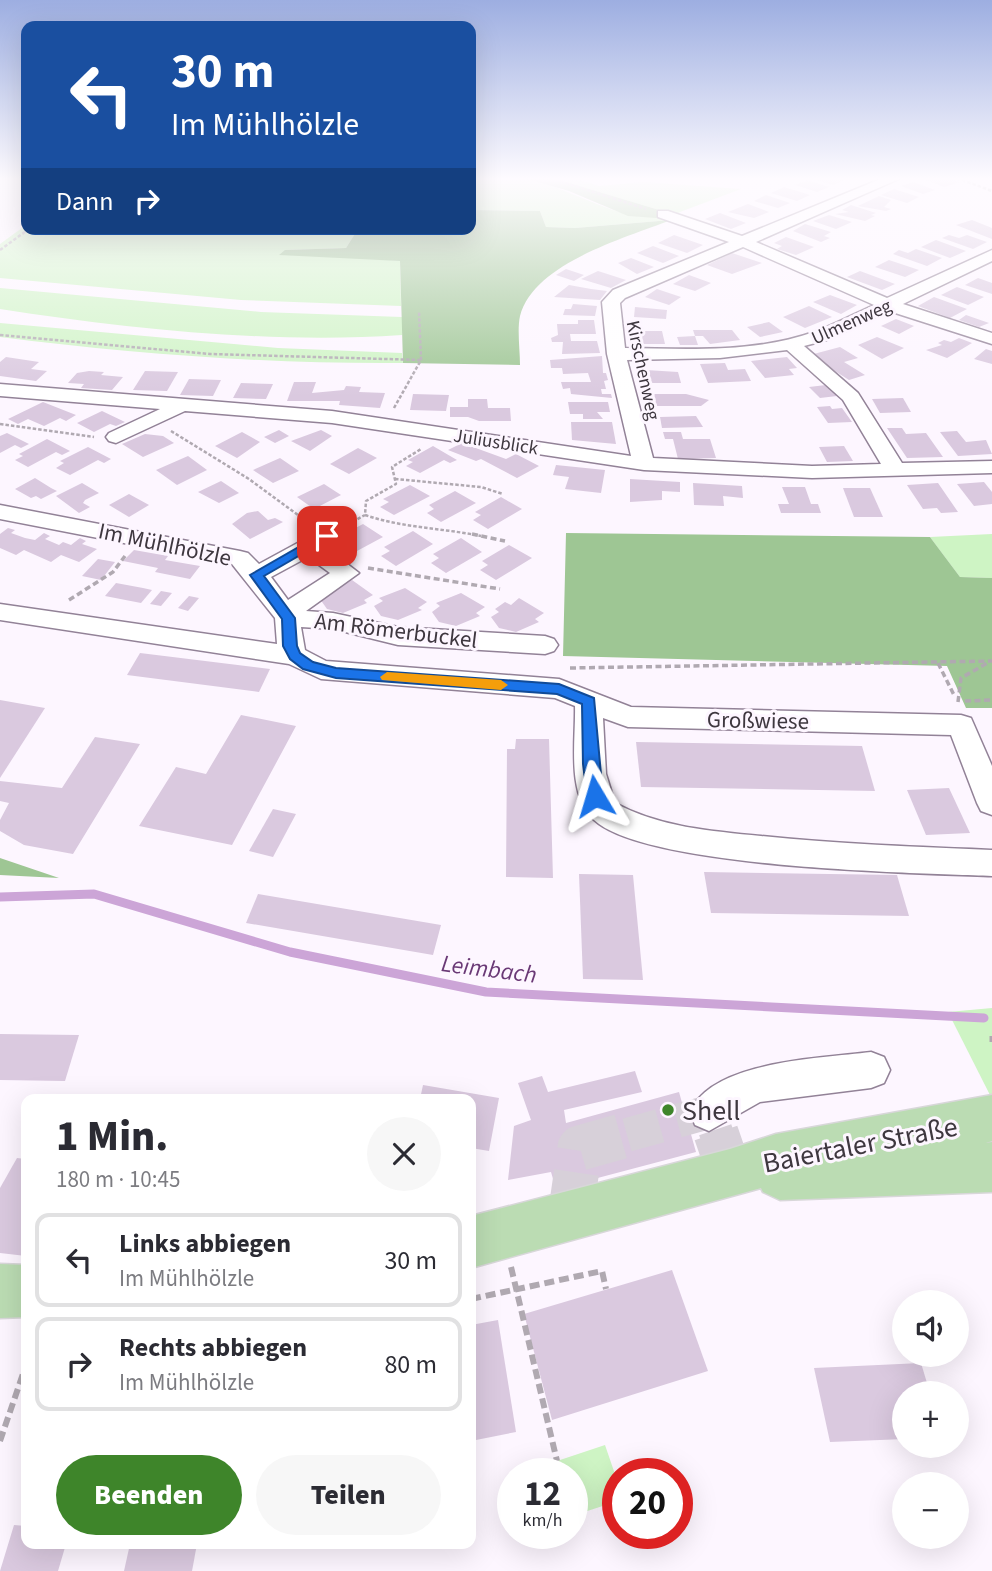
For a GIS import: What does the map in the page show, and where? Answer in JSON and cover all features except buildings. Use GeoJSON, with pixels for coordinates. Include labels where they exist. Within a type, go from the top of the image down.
{"type":"FeatureCollection","features":[{"type":"Feature","properties":{"kind":"main road","name":"Baiertaler Straße"},"geometry":{"type":"LineString","coordinates":[[487,1238],[730,1174],[776,1158],[992,1118]]}},
{"type":"Feature","properties":{"kind":"main road","name":"Baiertaler Straße"},"geometry":{"type":"LineString","coordinates":[[730,1174],[791,1176],[992,1167]]}},
{"type":"Feature","properties":{"kind":"main road"},"geometry":{"type":"LineString","coordinates":[[0,1291],[21,1291]]}},
{"type":"Feature","properties":{"kind":"street","name":"Kirschenweg"},"geometry":{"type":"LineString","coordinates":[[644,464],[616,354],[611,302],[619,294],[717,251]]}},
{"type":"Feature","properties":{"kind":"street"},"geometry":{"type":"LineString","coordinates":[[765,251],[889,305],[992,339]]}},
{"type":"Feature","properties":{"kind":"street","name":"Ulmenweg"},"geometry":{"type":"LineString","coordinates":[[616,354],[698,354],[792,345],[821,336],[992,256]]}},
{"type":"Feature","properties":{"kind":"street"},"geometry":{"type":"LineString","coordinates":[[792,345],[851,397],[896,470]]}},
{"type":"Feature","properties":{"kind":"street","name":"Juliusblick"},"geometry":{"type":"LineString","coordinates":[[0,390],[180,407],[331,417],[644,464],[812,472],[992,467]]}},
{"type":"Feature","properties":{"kind":"street"},"geometry":{"type":"LineString","coordinates":[[0,412],[40,395]]}},
{"type":"Feature","properties":{"kind":"street"},"geometry":{"type":"LineString","coordinates":[[116,438],[180,407]]}},
{"type":"Feature","properties":{"kind":"street","name":"Im Mühlhölzle"},"geometry":{"type":"LineString","coordinates":[[0,512],[240,558],[257,575],[287,616],[290,646],[295,656]]}},
{"type":"Feature","properties":{"kind":"street"},"geometry":{"type":"LineString","coordinates":[[257,575],[325,534]]}},
{"type":"Feature","properties":{"kind":"street","name":"Am Römerbuckel"},"geometry":{"type":"LineString","coordinates":[[287,616],[347,572],[325,534]]}},
{"type":"Feature","properties":{"kind":"street"},"geometry":{"type":"LineString","coordinates":[[0,612],[295,656]]}},
{"type":"Feature","properties":{"kind":"street","name":"Am Römerbuckel"},"geometry":{"type":"LineString","coordinates":[[287,616],[333,621],[398,636],[545,645]]}},
{"type":"Feature","properties":{"kind":"street","name":"Großwiese"},"geometry":{"type":"LineString","coordinates":[[295,656],[308,665],[336,673],[559,689],[628,717],[959,713]]}},
{"type":"Feature","properties":{"kind":"street"},"geometry":{"type":"LineString","coordinates":[[589,701],[595,796],[605,813],[628,824],[680,837],[846,858],[992,863]]}},
{"type":"Feature","properties":{"kind":"street"},"geometry":{"type":"LineString","coordinates":[[959,713],[992,803]]}},
{"type":"Feature","properties":{"kind":"street"},"geometry":{"type":"LineString","coordinates":[[709,1112],[754,1086],[871,1070]]}},
{"type":"Feature","properties":{"kind":"path"},"geometry":{"type":"LineString","coordinates":[[386,424],[407,381],[421,360],[419,311]]}},
{"type":"Feature","properties":{"kind":"path"},"geometry":{"type":"LineString","coordinates":[[0,335],[93,346],[235,355],[421,360]]}},
{"type":"Feature","properties":{"kind":"path"},"geometry":{"type":"LineString","coordinates":[[0,424],[116,438]]}},
{"type":"Feature","properties":{"kind":"path"},"geometry":{"type":"LineString","coordinates":[[167,429],[249,479],[325,534],[365,515],[395,525],[436,527],[505,541]]}},
{"type":"Feature","properties":{"kind":"path"},"geometry":{"type":"LineString","coordinates":[[365,515],[366,501],[396,484],[393,467],[423,447]]}},
{"type":"Feature","properties":{"kind":"path"},"geometry":{"type":"LineString","coordinates":[[395,479],[481,487],[503,494]]}},
{"type":"Feature","properties":{"kind":"path"},"geometry":{"type":"LineString","coordinates":[[59,607],[113,572],[130,549]]}},
{"type":"Feature","properties":{"kind":"path"},"geometry":{"type":"LineString","coordinates":[[359,567],[500,589]]}},
{"type":"Feature","properties":{"kind":"path"},"geometry":{"type":"LineString","coordinates":[[981,661],[991,661]]}},
{"type":"Feature","properties":{"kind":"path"},"geometry":{"type":"LineString","coordinates":[[959,713],[961,678],[991,661]]}},
{"type":"Feature","properties":{"kind":"path"},"geometry":{"type":"LineString","coordinates":[[938,663],[959,713]]}},
{"type":"Feature","properties":{"kind":"path"},"geometry":{"type":"LineString","coordinates":[[959,713],[992,700]]}},
{"type":"Feature","properties":{"kind":"path"},"geometry":{"type":"LineString","coordinates":[[992,1037],[992,1042]]}},
{"type":"Feature","properties":{"kind":"path"},"geometry":{"type":"LineString","coordinates":[[487,1238],[517,1290],[556,1458]]}},
{"type":"Feature","properties":{"kind":"path"},"geometry":{"type":"LineString","coordinates":[[476,1299],[602,1271],[606,1289]]}},
{"type":"Feature","properties":{"kind":"path"},"geometry":{"type":"LineString","coordinates":[[0,1441],[21,1380]]}},
{"type":"Feature","properties":{"kind":"green space"},"geometry":{"type":"Polygon","coordinates":[[[0,251],[299,251],[400,261],[401,306],[241,300],[0,278],[0,251]]]}},
{"type":"Feature","properties":{"kind":"green space"},"geometry":{"type":"Polygon","coordinates":[[[283,251],[592,251],[562,267],[543,281],[529,297],[520,316],[520,365],[403,363],[400,261],[279,255],[283,251]]]}},
{"type":"Feature","properties":{"kind":"green space"},"geometry":{"type":"Polygon","coordinates":[[[0,288],[261,312],[402,317],[402,335],[302,338],[201,333],[99,323],[0,309],[0,288]]]}},
{"type":"Feature","properties":{"kind":"green space"},"geometry":{"type":"Polygon","coordinates":[[[0,323],[278,348],[402,353],[403,363],[251,360],[101,348],[0,337],[0,323]]]}},
{"type":"Feature","properties":{"kind":"green space"},"geometry":{"type":"Polygon","coordinates":[[[566,533],[930,537],[960,577],[992,578],[992,708],[966,708],[947,666],[563,656],[566,533]]]}},
{"type":"Feature","properties":{"kind":"green space"},"geometry":{"type":"Polygon","coordinates":[[[992,534],[992,578],[960,577],[930,537],[992,534]]]}},
{"type":"Feature","properties":{"kind":"green space"},"geometry":{"type":"Polygon","coordinates":[[[0,858],[59,878],[0,875],[0,858]]]}},
{"type":"Feature","properties":{"kind":"green space"},"geometry":{"type":"Polygon","coordinates":[[[992,1008],[992,1099],[948,1012],[992,1008]]]}},
{"type":"Feature","properties":{"kind":"green space"},"geometry":{"type":"Polygon","coordinates":[[[605,1445],[609,1458],[602,1458],[602,1506],[588,1511],[588,1458],[566,1458],[605,1445]]]}},
{"type":"Feature","properties":{"kind":"waterway","name":"Leimbach"},"geometry":{"type":"LineString","coordinates":[[0,897],[94,894],[290,952],[486,992],[984,1018]]}},
{"type":"Feature","properties":{"kind":"tunnel"},"geometry":{"type":"LineString","coordinates":[[627,1135],[709,1112],[717,1135]]}},
{"type":"Feature","properties":{"kind":"tunnel"},"geometry":{"type":"LineString","coordinates":[[570,1217],[580,1148],[633,1133]]}},
{"type":"Feature","properties":{"kind":"tunnel"},"geometry":{"type":"LineString","coordinates":[[716,1133],[730,1174]]}},
{"type":"Feature","properties":{"kind":"slow traffic"},"geometry":{"type":"LineString","coordinates":[[387,677],[501,685]]}},
{"type":"Feature","properties":{"kind":"place","name":"Shell"},"geometry":{"type":"Point","coordinates":[668,1110]}},
{"type":"Feature","properties":{"kind":"route"},"geometry":{"type":"LineString","coordinates":[[327,536],[257,575],[288,618],[290,646],[295,656],[308,665],[336,673],[559,689],[589,701],[595,796]]}}]}
